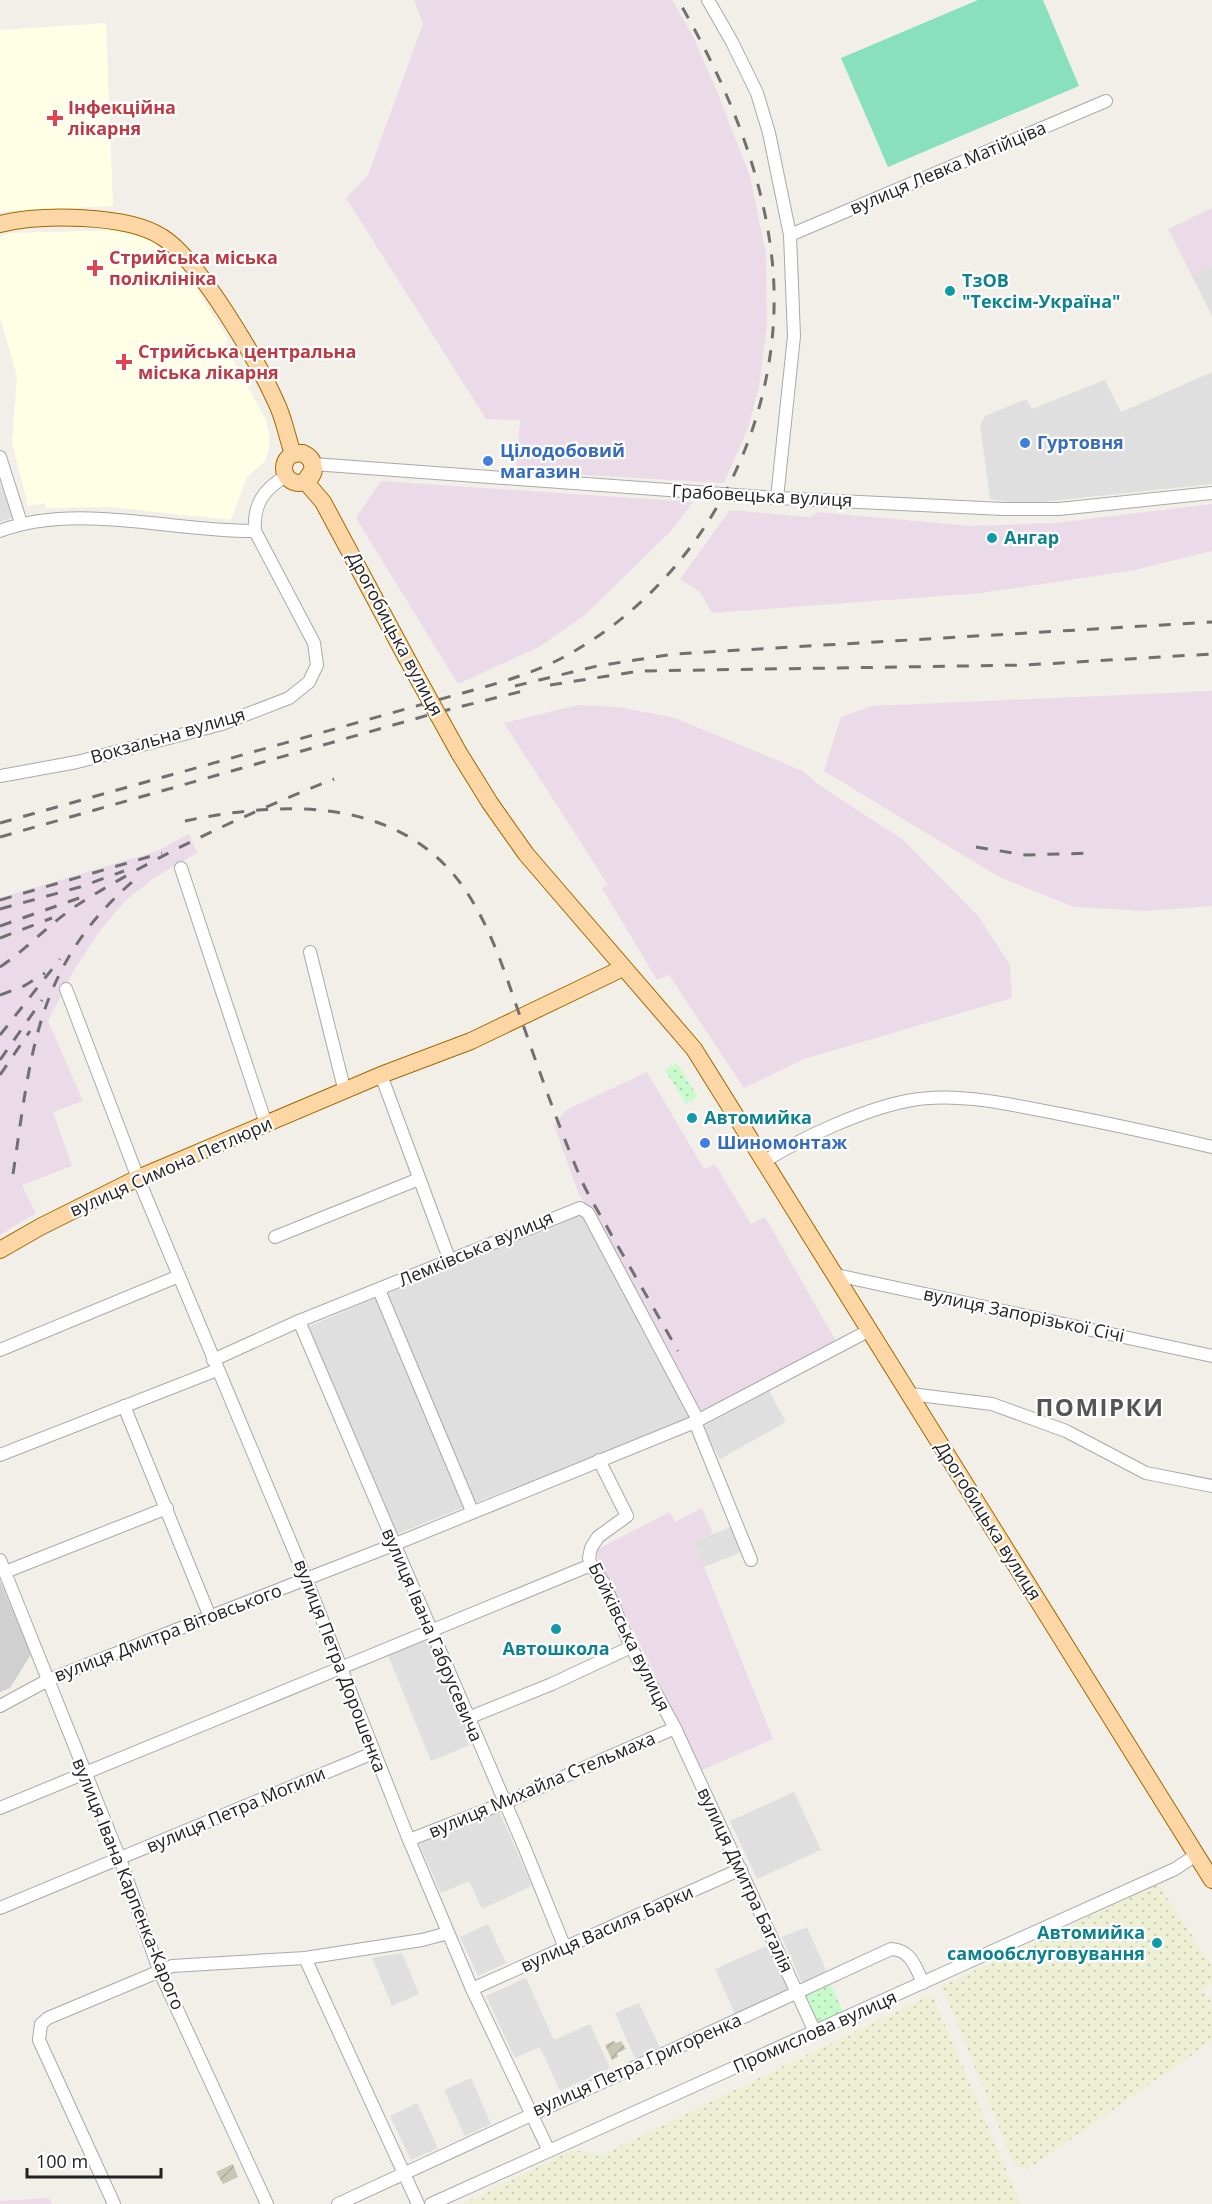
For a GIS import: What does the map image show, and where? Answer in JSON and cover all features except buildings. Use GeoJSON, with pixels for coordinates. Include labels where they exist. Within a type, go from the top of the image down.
{"type":"FeatureCollection","features":[{"type":"Feature","properties":{"kind":"main road"},"geometry":{"type":"LineString","coordinates":[[0,224],[109,219],[148,229],[175,246],[239,334],[277,403],[293,454]]}},
{"type":"Feature","properties":{"kind":"main road"},"geometry":{"type":"LineString","coordinates":[[303,453],[313,464],[312,474],[305,481],[295,482],[286,476],[284,466],[293,454],[303,453]]}},
{"type":"Feature","properties":{"kind":"main road","name":"Дрогобицька вулиця"},"geometry":{"type":"LineString","coordinates":[[305,481],[323,502],[459,753],[507,830],[623,968],[667,1014],[694,1048],[1212,1880]]}},
{"type":"Feature","properties":{"kind":"main road","name":"вулиця Симона Петлюри"},"geometry":{"type":"LineString","coordinates":[[0,1251],[40,1227],[138,1178],[381,1075],[471,1041],[623,968]]}},
{"type":"Feature","properties":{"kind":"street"},"geometry":{"type":"LineString","coordinates":[[708,0],[757,93],[769,133],[790,235],[794,336],[777,498]]}},
{"type":"Feature","properties":{"kind":"street","name":"вулиця Левка Матійціва"},"geometry":{"type":"LineString","coordinates":[[790,235],[1106,101]]}},
{"type":"Feature","properties":{"kind":"street"},"geometry":{"type":"LineString","coordinates":[[0,456],[21,523]]}},
{"type":"Feature","properties":{"kind":"street","name":"Грабовецька вулиця"},"geometry":{"type":"LineString","coordinates":[[313,464],[777,498],[1059,509],[1212,493]]}},
{"type":"Feature","properties":{"kind":"street"},"geometry":{"type":"LineString","coordinates":[[0,531],[21,523],[52,519],[102,520],[213,531],[255,531],[254,515],[258,502],[271,486],[286,476]]}},
{"type":"Feature","properties":{"kind":"street","name":"Вокзальна вулиця"},"geometry":{"type":"LineString","coordinates":[[0,776],[77,762],[222,724],[289,698],[309,682],[317,665],[314,643],[255,531]]}},
{"type":"Feature","properties":{"kind":"street"},"geometry":{"type":"LineString","coordinates":[[181,868],[266,1124]]}},
{"type":"Feature","properties":{"kind":"street"},"geometry":{"type":"LineString","coordinates":[[310,952],[345,1092]]}},
{"type":"Feature","properties":{"kind":"street","name":"вулиця Петра Дорошенка"},"geometry":{"type":"LineString","coordinates":[[66,988],[138,1178],[306,1579],[409,1840],[472,1989],[549,2151]]}},
{"type":"Feature","properties":{"kind":"street"},"geometry":{"type":"LineString","coordinates":[[381,1075],[450,1260]]}},
{"type":"Feature","properties":{"kind":"street"},"geometry":{"type":"LineString","coordinates":[[765,1161],[783,1149],[878,1108],[908,1100],[937,1098],[999,1102],[1155,1133],[1212,1147]]}},
{"type":"Feature","properties":{"kind":"street"},"geometry":{"type":"LineString","coordinates":[[275,1237],[419,1179]]}},
{"type":"Feature","properties":{"kind":"street","name":"Лемківська вулиця"},"geometry":{"type":"LineString","coordinates":[[0,1455],[124,1406],[215,1365],[299,1321],[574,1208],[584,1209],[588,1213],[696,1421]]}},
{"type":"Feature","properties":{"kind":"street","name":"вулиця Запорізької Січі"},"geometry":{"type":"LineString","coordinates":[[836,1275],[1212,1356]]}},
{"type":"Feature","properties":{"kind":"street"},"geometry":{"type":"LineString","coordinates":[[0,1350],[178,1276]]}},
{"type":"Feature","properties":{"kind":"street","name":"Лемківська вулиця"},"geometry":{"type":"LineString","coordinates":[[379,1290],[472,1511]]}},
{"type":"Feature","properties":{"kind":"street","name":"вулиця Івана Габрусевича"},"geometry":{"type":"LineString","coordinates":[[299,1321],[565,1948]]}},
{"type":"Feature","properties":{"kind":"street","name":"вулиця Дмитра Вітовського"},"geometry":{"type":"LineString","coordinates":[[0,1706],[48,1680],[393,1545],[696,1421],[870,1330]]}},
{"type":"Feature","properties":{"kind":"street"},"geometry":{"type":"LineString","coordinates":[[910,1394],[992,1404],[1066,1431],[1146,1473],[1212,1486]]}},
{"type":"Feature","properties":{"kind":"street"},"geometry":{"type":"LineString","coordinates":[[124,1406],[210,1617]]}},
{"type":"Feature","properties":{"kind":"street"},"geometry":{"type":"LineString","coordinates":[[696,1421],[751,1560]]}},
{"type":"Feature","properties":{"kind":"street","name":"Бойківська вулиця"},"geometry":{"type":"LineString","coordinates":[[599,1460],[627,1516],[598,1537],[591,1548],[589,1558],[591,1565],[605,1584],[631,1647],[675,1728]]}},
{"type":"Feature","properties":{"kind":"street"},"geometry":{"type":"LineString","coordinates":[[5,1572],[167,1508]]}},
{"type":"Feature","properties":{"kind":"street","name":"вулиця Івана Карпенка-Карого"},"geometry":{"type":"LineString","coordinates":[[0,1560],[120,1859],[159,1970],[267,2204]]}},
{"type":"Feature","properties":{"kind":"street"},"geometry":{"type":"LineString","coordinates":[[0,1808],[591,1565]]}},
{"type":"Feature","properties":{"kind":"street"},"geometry":{"type":"LineString","coordinates":[[468,1718],[552,1684],[631,1647]]}},
{"type":"Feature","properties":{"kind":"street","name":"вулиця Михайла Стельмаха"},"geometry":{"type":"LineString","coordinates":[[409,1840],[504,1803],[675,1728]]}},
{"type":"Feature","properties":{"kind":"street","name":"вулиця Дмитра Багалія"},"geometry":{"type":"LineString","coordinates":[[675,1728],[815,2032]]}},
{"type":"Feature","properties":{"kind":"street","name":"вулиця Петра Могили"},"geometry":{"type":"LineString","coordinates":[[0,1908],[373,1753]]}},
{"type":"Feature","properties":{"kind":"street","name":"Промислова вулиця"},"geometry":{"type":"LineString","coordinates":[[430,2204],[1175,1869],[1196,1855]]}},
{"type":"Feature","properties":{"kind":"street","name":"вулиця Василя Барки"},"geometry":{"type":"LineString","coordinates":[[472,1989],[741,1869]]}},
{"type":"Feature","properties":{"kind":"street"},"geometry":{"type":"LineString","coordinates":[[114,2204],[39,2040],[41,2024],[48,2018],[172,1966],[305,1958],[422,1940],[448,1933]]}},
{"type":"Feature","properties":{"kind":"street","name":"вулиця Петра Григоренка"},"geometry":{"type":"LineString","coordinates":[[338,2204],[531,2113],[665,2055],[891,1949],[903,1950],[910,1956],[923,1983]]}},
{"type":"Feature","properties":{"kind":"street"},"geometry":{"type":"LineString","coordinates":[[305,1958],[418,2204]]}},
{"type":"Feature","properties":{"kind":"shaded area"},"geometry":{"type":"Polygon","coordinates":[[[414,0],[672,0],[674,3],[693,36],[750,176],[766,254],[767,325],[759,387],[748,428],[724,483],[516,471],[520,420],[486,419],[346,198],[368,175],[423,24],[414,0]]]}},
{"type":"Feature","properties":{"kind":"shaded area","name":"Інфекційна лікарня"},"geometry":{"type":"Polygon","coordinates":[[[106,23],[113,206],[0,212],[0,30],[106,23]]]}},
{"type":"Feature","properties":{"kind":"shaded area"},"geometry":{"type":"Polygon","coordinates":[[[1212,208],[1212,266],[1192,276],[1168,229],[1212,208]]]}},
{"type":"Feature","properties":{"kind":"shaded area","name":"Стрийська центральна міська лікарня"},"geometry":{"type":"Polygon","coordinates":[[[120,230],[148,240],[168,253],[182,267],[228,339],[226,347],[266,420],[270,440],[265,461],[247,477],[231,520],[110,507],[46,508],[45,503],[28,506],[12,442],[17,376],[0,317],[0,237],[10,233],[120,230]]]}},
{"type":"Feature","properties":{"kind":"shaded area"},"geometry":{"type":"Polygon","coordinates":[[[1212,266],[1212,316],[1192,276],[1212,266]]]}},
{"type":"Feature","properties":{"kind":"shaded area"},"geometry":{"type":"Polygon","coordinates":[[[1212,372],[1212,484],[1021,504],[990,499],[980,425],[985,416],[1026,399],[1032,409],[1105,380],[1121,412],[1212,372]]]}},
{"type":"Feature","properties":{"kind":"shaded area"},"geometry":{"type":"Polygon","coordinates":[[[381,481],[693,502],[672,530],[585,615],[539,647],[458,684],[356,518],[381,481]]]}},
{"type":"Feature","properties":{"kind":"shaded area"},"geometry":{"type":"Polygon","coordinates":[[[0,483],[13,517],[0,522],[0,483]]]}},
{"type":"Feature","properties":{"kind":"shaded area"},"geometry":{"type":"Polygon","coordinates":[[[1212,504],[1212,551],[1135,570],[982,593],[712,613],[700,592],[680,579],[730,510],[809,517],[818,512],[972,526],[1055,523],[1212,504]]]}},
{"type":"Feature","properties":{"kind":"shaded area"},"geometry":{"type":"Polygon","coordinates":[[[1212,691],[1212,906],[1145,911],[1074,907],[999,877],[824,771],[841,717],[872,706],[1212,691]]]}},
{"type":"Feature","properties":{"kind":"shaded area"},"geometry":{"type":"Polygon","coordinates":[[[578,705],[619,707],[675,718],[803,771],[819,785],[902,839],[979,917],[1010,965],[1012,998],[804,1059],[744,1088],[669,975],[657,980],[602,888],[608,885],[504,723],[578,705]]]}},
{"type":"Feature","properties":{"kind":"shaded area"},"geometry":{"type":"Polygon","coordinates":[[[189,834],[197,853],[154,878],[125,901],[99,932],[71,975],[48,1021],[83,1101],[53,1112],[72,1166],[22,1185],[36,1213],[0,1235],[0,898],[157,851],[189,834]]]}},
{"type":"Feature","properties":{"kind":"shaded area"},"geometry":{"type":"Polygon","coordinates":[[[647,1072],[704,1169],[715,1164],[751,1224],[765,1217],[836,1341],[706,1411],[695,1408],[591,1211],[579,1195],[554,1125],[566,1110],[647,1072]]]}},
{"type":"Feature","properties":{"kind":"shaded area"},"geometry":{"type":"Polygon","coordinates":[[[582,1212],[690,1417],[472,1504],[457,1468],[461,1466],[459,1461],[454,1461],[384,1295],[582,1212]]]}},
{"type":"Feature","properties":{"kind":"shaded area"},"geometry":{"type":"Polygon","coordinates":[[[378,1297],[467,1506],[395,1535],[307,1327],[378,1297]]]}},
{"type":"Feature","properties":{"kind":"shaded area"},"geometry":{"type":"Polygon","coordinates":[[[769,1391],[786,1422],[720,1459],[702,1427],[769,1391]]]}},
{"type":"Feature","properties":{"kind":"shaded area"},"geometry":{"type":"Polygon","coordinates":[[[702,1508],[713,1534],[694,1542],[773,1739],[702,1770],[594,1551],[670,1512],[675,1522],[702,1508]]]}},
{"type":"Feature","properties":{"kind":"shaded area"},"geometry":{"type":"Polygon","coordinates":[[[731,1527],[741,1552],[704,1567],[694,1542],[731,1527]]]}},
{"type":"Feature","properties":{"kind":"shaded area"},"geometry":{"type":"Polygon","coordinates":[[[0,1581],[31,1654],[10,1688],[0,1692],[0,1581]]]}},
{"type":"Feature","properties":{"kind":"shaded area"},"geometry":{"type":"Polygon","coordinates":[[[429,1639],[472,1744],[431,1761],[388,1655],[429,1639]]]}},
{"type":"Feature","properties":{"kind":"shaded area"},"geometry":{"type":"Polygon","coordinates":[[[794,1792],[821,1850],[757,1879],[730,1821],[794,1792]]]}},
{"type":"Feature","properties":{"kind":"shaded area"},"geometry":{"type":"Polygon","coordinates":[[[499,1811],[532,1886],[482,1909],[469,1881],[441,1893],[419,1844],[499,1811]]]}},
{"type":"Feature","properties":{"kind":"shaded area"},"geometry":{"type":"Polygon","coordinates":[[[1158,1884],[1212,1966],[1212,1983],[1202,1989],[1212,2003],[1212,2041],[1028,2169],[1014,2165],[942,1986],[1158,1884]]]}},
{"type":"Feature","properties":{"kind":"shaded area"},"geometry":{"type":"Polygon","coordinates":[[[488,1924],[506,1963],[478,1976],[460,1937],[488,1924]]]}},
{"type":"Feature","properties":{"kind":"shaded area"},"geometry":{"type":"Polygon","coordinates":[[[807,1927],[827,1972],[802,1983],[782,1937],[807,1927]]]}},
{"type":"Feature","properties":{"kind":"shaded area"},"geometry":{"type":"Polygon","coordinates":[[[771,1944],[791,1988],[735,2014],[715,1969],[771,1944]]]}},
{"type":"Feature","properties":{"kind":"shaded area"},"geometry":{"type":"Polygon","coordinates":[[[402,1953],[419,1994],[392,2006],[372,1958],[402,1953]]]}},
{"type":"Feature","properties":{"kind":"shaded area"},"geometry":{"type":"Polygon","coordinates":[[[526,1978],[554,2040],[590,2024],[610,2068],[560,2091],[540,2047],[515,2058],[486,1996],[526,1978]]]}},
{"type":"Feature","properties":{"kind":"shaded area"},"geometry":{"type":"Polygon","coordinates":[[[932,1994],[1021,2204],[462,2204],[572,2150],[603,2154],[932,1994]]]}},
{"type":"Feature","properties":{"kind":"shaded area"},"geometry":{"type":"Polygon","coordinates":[[[639,2003],[660,2048],[657,2053],[640,2061],[635,2058],[615,2013],[639,2003]]]}},
{"type":"Feature","properties":{"kind":"shaded area"},"geometry":{"type":"Polygon","coordinates":[[[614,2041],[616,2043],[621,2041],[626,2049],[617,2053],[618,2057],[612,2060],[605,2045],[614,2041]]]}},
{"type":"Feature","properties":{"kind":"shaded area"},"geometry":{"type":"Polygon","coordinates":[[[471,2078],[491,2124],[465,2136],[444,2090],[471,2078]]]}},
{"type":"Feature","properties":{"kind":"shaded area"},"geometry":{"type":"Polygon","coordinates":[[[417,2103],[438,2148],[411,2160],[390,2116],[417,2103]]]}},
{"type":"Feature","properties":{"kind":"shaded area"},"geometry":{"type":"Polygon","coordinates":[[[233,2164],[238,2177],[223,2184],[216,2172],[233,2164]]]}},
{"type":"Feature","properties":{"kind":"shaded area"},"geometry":{"type":"Polygon","coordinates":[[[49,2198],[52,2204],[0,2204],[0,2201],[49,2198]]]}},
{"type":"Feature","properties":{"kind":"green space"},"geometry":{"type":"Polygon","coordinates":[[[978,0],[1043,0],[1079,86],[888,167],[841,58],[978,0]]]}},
{"type":"Feature","properties":{"kind":"green space"},"geometry":{"type":"Polygon","coordinates":[[[677,1063],[698,1097],[686,1104],[665,1070],[677,1063]]]}},
{"type":"Feature","properties":{"kind":"green space"},"geometry":{"type":"Polygon","coordinates":[[[830,1983],[844,2014],[819,2025],[805,1995],[830,1983]]]}},
{"type":"Feature","properties":{"kind":"railway"},"geometry":{"type":"LineString","coordinates":[[0,823],[488,686],[541,668],[562,658],[612,626],[657,586],[695,540],[727,490],[750,435],[766,377],[774,318],[772,259],[767,225],[750,157],[711,61],[678,0]]}},
{"type":"Feature","properties":{"kind":"railway"},"geometry":{"type":"LineString","coordinates":[[515,686],[597,666],[674,654],[1212,622]]}},
{"type":"Feature","properties":{"kind":"railway"},"geometry":{"type":"LineString","coordinates":[[550,685],[640,671],[1026,665],[1212,654]]}},
{"type":"Feature","properties":{"kind":"railway"},"geometry":{"type":"LineString","coordinates":[[0,837],[439,712],[527,690]]}},
{"type":"Feature","properties":{"kind":"railway"},"geometry":{"type":"LineString","coordinates":[[0,967],[69,911],[140,868],[236,820],[334,779]]}},
{"type":"Feature","properties":{"kind":"railway"},"geometry":{"type":"LineString","coordinates":[[185,821],[263,810],[302,809],[340,813],[377,822],[411,838],[442,862],[468,894],[492,939],[555,1115],[586,1189],[678,1351]]}},
{"type":"Feature","properties":{"kind":"railway"},"geometry":{"type":"LineString","coordinates":[[976,847],[1025,855],[1095,853]]}},
{"type":"Feature","properties":{"kind":"railway"},"geometry":{"type":"LineString","coordinates":[[0,900],[162,853]]}},
{"type":"Feature","properties":{"kind":"railway"},"geometry":{"type":"LineString","coordinates":[[0,909],[80,887],[124,871]]}},
{"type":"Feature","properties":{"kind":"railway"},"geometry":{"type":"LineString","coordinates":[[13,1174],[33,1052],[56,980],[75,947],[100,914],[132,882]]}},
{"type":"Feature","properties":{"kind":"railway"},"geometry":{"type":"LineString","coordinates":[[0,926],[82,897]]}},
{"type":"Feature","properties":{"kind":"railway"},"geometry":{"type":"LineString","coordinates":[[0,938],[52,918]]}},
{"type":"Feature","properties":{"kind":"railway"},"geometry":{"type":"LineString","coordinates":[[0,1035],[60,959]]}},
{"type":"Feature","properties":{"kind":"railway"},"geometry":{"type":"LineString","coordinates":[[0,995],[24,986],[45,973]]}},
{"type":"Feature","properties":{"kind":"railway"},"geometry":{"type":"LineString","coordinates":[[0,1060],[42,1000]]}},
{"type":"Feature","properties":{"kind":"railway"},"geometry":{"type":"LineString","coordinates":[[0,1075],[30,1031]]}},
{"type":"Feature","properties":{"kind":"place","name":"Інфекційна лікарня"},"geometry":{"type":"Point","coordinates":[55,118]}},
{"type":"Feature","properties":{"kind":"place","name":"Стрийська міська поліклініка"},"geometry":{"type":"Point","coordinates":[95,268]}},
{"type":"Feature","properties":{"kind":"place","name":"ТзОВ \"Тексім-Україна\""},"geometry":{"type":"Point","coordinates":[950,291]}},
{"type":"Feature","properties":{"kind":"place","name":"Стрийська центральна міська лікарня"},"geometry":{"type":"Point","coordinates":[124,362]}},
{"type":"Feature","properties":{"kind":"place","name":"Гуртовня"},"geometry":{"type":"Point","coordinates":[1025,443]}},
{"type":"Feature","properties":{"kind":"place","name":"Цілодобовий магазин"},"geometry":{"type":"Point","coordinates":[488,461]}},
{"type":"Feature","properties":{"kind":"place","name":"Ангар"},"geometry":{"type":"Point","coordinates":[992,538]}},
{"type":"Feature","properties":{"kind":"place","name":"Автомийка"},"geometry":{"type":"Point","coordinates":[692,1118]}},
{"type":"Feature","properties":{"kind":"place","name":"Шиномонтаж"},"geometry":{"type":"Point","coordinates":[705,1143]}},
{"type":"Feature","properties":{"kind":"place","name":"Автошкола"},"geometry":{"type":"Point","coordinates":[556,1629]}},
{"type":"Feature","properties":{"kind":"place","name":"Автомийка самообслуговування"},"geometry":{"type":"Point","coordinates":[1157,1943]}},
{"type":"Feature","properties":{"kind":"district","name":"ПОМІРКИ"},"geometry":{"type":"Point","coordinates":[1100,1408]}}]}
